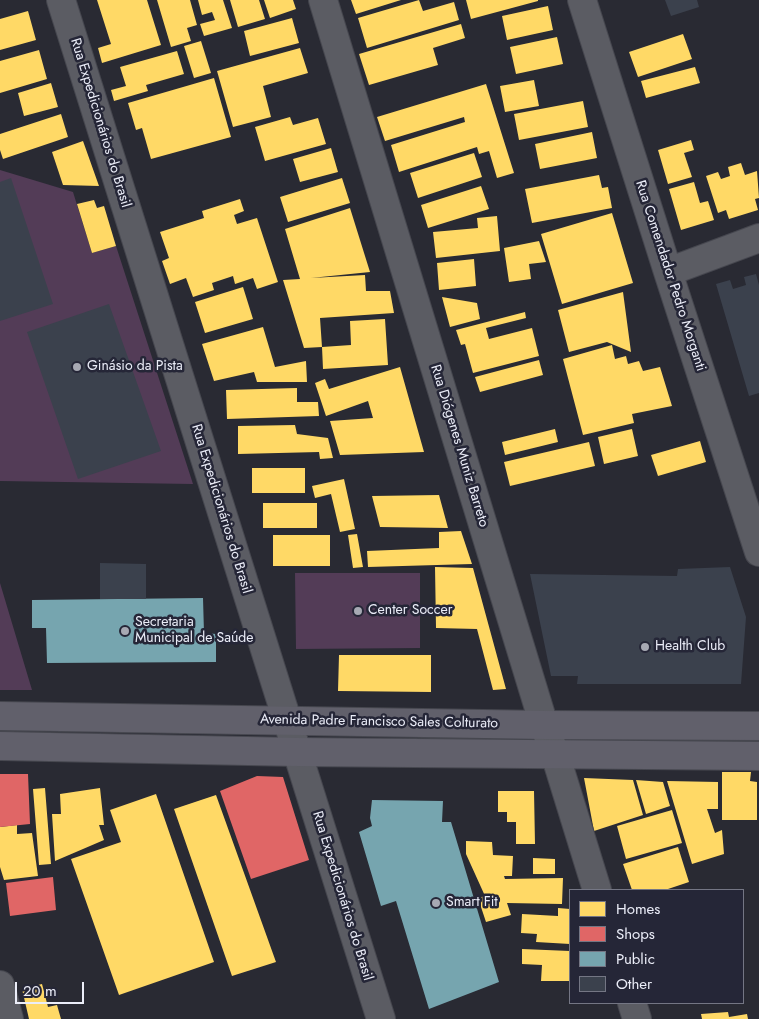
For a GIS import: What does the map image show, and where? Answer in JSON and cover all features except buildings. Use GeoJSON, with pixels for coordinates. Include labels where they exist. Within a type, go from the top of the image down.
{"type":"FeatureCollection","features":[{"type":"Feature","properties":{"kind":"main road","name":"Avenida Padre Francisco Sales Colturato"},"geometry":{"type":"LineString","coordinates":[[0,716],[544,725],[759,726]]}},
{"type":"Feature","properties":{"kind":"main road"},"geometry":{"type":"LineString","coordinates":[[0,746],[297,752],[759,756]]}},
{"type":"Feature","properties":{"kind":"street","name":"Rua Expedicionários do Brasil"},"geometry":{"type":"LineString","coordinates":[[62,0],[381,1019]]}},
{"type":"Feature","properties":{"kind":"street","name":"Rua Diógenes Muniz Barreto"},"geometry":{"type":"LineString","coordinates":[[323,0],[544,725],[555,754],[597,889]]}},
{"type":"Feature","properties":{"kind":"street","name":"Rua Comendador Pedro Morganti"},"geometry":{"type":"LineString","coordinates":[[582,0],[759,552]]}},
{"type":"Feature","properties":{"kind":"street"},"geometry":{"type":"LineString","coordinates":[[668,272],[759,238]]}},
{"type":"Feature","properties":{"kind":"street"},"geometry":{"type":"LineString","coordinates":[[0,985],[9,1019]]}},
{"type":"Feature","properties":{"kind":"street"},"geometry":{"type":"LineString","coordinates":[[632,1004],[637,1019]]}},
{"type":"Feature","properties":{"kind":"shaded area","name":"Ginásio da Pista"},"geometry":{"type":"Polygon","coordinates":[[[0,170],[73,192],[92,253],[116,246],[193,484],[0,481],[0,170]]]}},
{"type":"Feature","properties":{"kind":"shaded area","name":"Center Soccer"},"geometry":{"type":"Polygon","coordinates":[[[295,573],[420,573],[420,648],[296,649],[295,573]]]}},
{"type":"Feature","properties":{"kind":"shaded area"},"geometry":{"type":"Polygon","coordinates":[[[0,583],[32,690],[0,690],[0,583]]]}},
{"type":"Feature","properties":{"kind":"place","name":"Ginásio da Pista"},"geometry":{"type":"Point","coordinates":[77,367]}},
{"type":"Feature","properties":{"kind":"place","name":"Center Soccer"},"geometry":{"type":"Point","coordinates":[358,611]}},
{"type":"Feature","properties":{"kind":"place","name":"Secretaria Municipal de Saúde"},"geometry":{"type":"Point","coordinates":[125,631]}},
{"type":"Feature","properties":{"kind":"place","name":"Health Club"},"geometry":{"type":"Point","coordinates":[645,647]}},
{"type":"Feature","properties":{"kind":"place","name":"Smart Fit"},"geometry":{"type":"Point","coordinates":[436,903]}}]}
